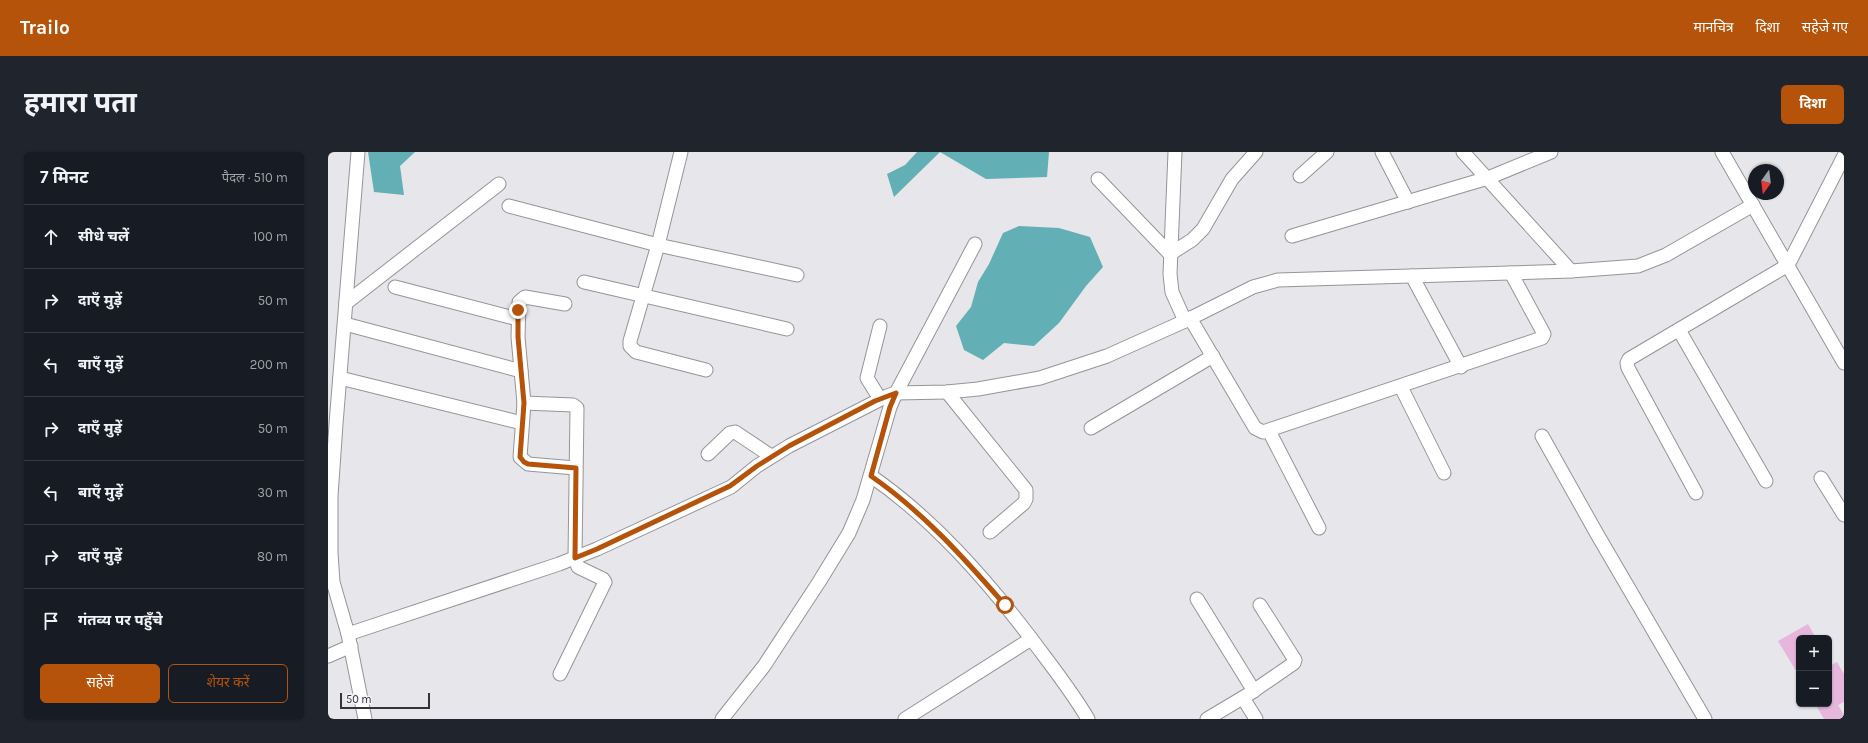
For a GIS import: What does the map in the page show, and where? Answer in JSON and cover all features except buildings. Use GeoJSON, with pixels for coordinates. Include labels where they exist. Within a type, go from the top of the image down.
{"type":"FeatureCollection","features":[{"type":"Feature","properties":{"kind":"street"},"geometry":{"type":"LineString","coordinates":[[358,152],[336,424],[329,554],[333,582],[349,640],[365,719]]}},
{"type":"Feature","properties":{"kind":"street"},"geometry":{"type":"LineString","coordinates":[[681,152],[658,246],[630,341],[632,349],[636,352],[706,370]]}},
{"type":"Feature","properties":{"kind":"street"},"geometry":{"type":"LineString","coordinates":[[1175,152],[1170,254],[1172,292],[1188,320],[1213,356],[1255,428],[1259,431],[1269,431],[1542,338],[1544,334],[1511,273]]}},
{"type":"Feature","properties":{"kind":"street"},"geometry":{"type":"LineString","coordinates":[[1170,254],[1198,235],[1209,220],[1232,179],[1256,152]]}},
{"type":"Feature","properties":{"kind":"street"},"geometry":{"type":"LineString","coordinates":[[1300,176],[1327,152]]}},
{"type":"Feature","properties":{"kind":"street"},"geometry":{"type":"LineString","coordinates":[[1382,152],[1408,202]]}},
{"type":"Feature","properties":{"kind":"street"},"geometry":{"type":"LineString","coordinates":[[1463,152],[1488,178],[1570,272]]}},
{"type":"Feature","properties":{"kind":"street"},"geometry":{"type":"LineString","coordinates":[[1292,236],[1488,178],[1551,152]]}},
{"type":"Feature","properties":{"kind":"street"},"geometry":{"type":"LineString","coordinates":[[1722,152],[1844,363]]}},
{"type":"Feature","properties":{"kind":"street"},"geometry":{"type":"LineString","coordinates":[[1696,493],[1628,368],[1627,363],[1629,359],[1788,265],[1844,156]]}},
{"type":"Feature","properties":{"kind":"street"},"geometry":{"type":"LineString","coordinates":[[1098,179],[1170,254]]}},
{"type":"Feature","properties":{"kind":"street"},"geometry":{"type":"LineString","coordinates":[[346,303],[499,184]]}},
{"type":"Feature","properties":{"kind":"street"},"geometry":{"type":"LineString","coordinates":[[328,656],[349,640],[597,549],[730,486],[771,456],[880,399],[896,393],[947,392],[1004,386],[1055,374],[1107,356],[1188,320],[1253,287],[1278,280],[1570,272],[1638,266],[1653,261],[1753,205]]}},
{"type":"Feature","properties":{"kind":"street"},"geometry":{"type":"LineString","coordinates":[[509,206],[658,246],[797,275]]}},
{"type":"Feature","properties":{"kind":"street"},"geometry":{"type":"LineString","coordinates":[[722,719],[764,666],[819,582],[848,533],[863,500],[890,407],[896,393],[975,244]]}},
{"type":"Feature","properties":{"kind":"street"},"geometry":{"type":"LineString","coordinates":[[1412,276],[1460,367]]}},
{"type":"Feature","properties":{"kind":"street"},"geometry":{"type":"LineString","coordinates":[[584,282],[642,297],[787,329]]}},
{"type":"Feature","properties":{"kind":"street"},"geometry":{"type":"LineString","coordinates":[[395,287],[518,319]]}},
{"type":"Feature","properties":{"kind":"street"},"geometry":{"type":"LineString","coordinates":[[565,304],[525,297],[519,302],[518,319],[524,403],[520,457],[528,464],[576,468]]}},
{"type":"Feature","properties":{"kind":"street"},"geometry":{"type":"LineString","coordinates":[[344,324],[521,370]]}},
{"type":"Feature","properties":{"kind":"street"},"geometry":{"type":"LineString","coordinates":[[880,326],[867,378],[880,399]]}},
{"type":"Feature","properties":{"kind":"street"},"geometry":{"type":"LineString","coordinates":[[1678,330],[1766,481]]}},
{"type":"Feature","properties":{"kind":"street"},"geometry":{"type":"LineString","coordinates":[[1091,428],[1213,356]]}},
{"type":"Feature","properties":{"kind":"street"},"geometry":{"type":"LineString","coordinates":[[340,378],[522,423]]}},
{"type":"Feature","properties":{"kind":"street"},"geometry":{"type":"LineString","coordinates":[[1401,387],[1444,473]]}},
{"type":"Feature","properties":{"kind":"street"},"geometry":{"type":"LineString","coordinates":[[947,392],[1026,490],[1027,494],[1024,503],[990,532]]}},
{"type":"Feature","properties":{"kind":"street"},"geometry":{"type":"LineString","coordinates":[[524,403],[576,406],[575,558],[578,566],[605,580],[605,585],[560,674]]}},
{"type":"Feature","properties":{"kind":"street"},"geometry":{"type":"LineString","coordinates":[[1269,431],[1319,528]]}},
{"type":"Feature","properties":{"kind":"street"},"geometry":{"type":"LineString","coordinates":[[708,454],[730,433],[736,432],[771,456]]}},
{"type":"Feature","properties":{"kind":"street"},"geometry":{"type":"LineString","coordinates":[[1542,436],[1597,534],[1705,719]]}},
{"type":"Feature","properties":{"kind":"street"},"geometry":{"type":"LineString","coordinates":[[871,476],[921,514],[973,568],[1005,605],[1058,673],[1088,719]]}},
{"type":"Feature","properties":{"kind":"street"},"geometry":{"type":"LineString","coordinates":[[1821,478],[1844,515]]}},
{"type":"Feature","properties":{"kind":"street"},"geometry":{"type":"LineString","coordinates":[[1197,599],[1249,694],[1256,719]]}},
{"type":"Feature","properties":{"kind":"street"},"geometry":{"type":"LineString","coordinates":[[1208,719],[1294,665],[1295,662],[1260,605]]}},
{"type":"Feature","properties":{"kind":"street"},"geometry":{"type":"LineString","coordinates":[[905,719],[1031,639]]}},
{"type":"Feature","properties":{"kind":"water"},"geometry":{"type":"Polygon","coordinates":[[[368,152],[415,152],[400,166],[404,195],[374,192],[368,152]]]}},
{"type":"Feature","properties":{"kind":"water"},"geometry":{"type":"Polygon","coordinates":[[[917,152],[940,152],[894,197],[887,174],[905,165],[917,152]]]}},
{"type":"Feature","properties":{"kind":"water"},"geometry":{"type":"Polygon","coordinates":[[[940,152],[1049,152],[1047,177],[986,179],[940,152]]]}},
{"type":"Feature","properties":{"kind":"water"},"geometry":{"type":"Polygon","coordinates":[[[1019,226],[1059,228],[1090,237],[1103,267],[1086,286],[1059,323],[1034,346],[1004,343],[983,360],[964,350],[956,326],[971,307],[978,282],[989,264],[1003,233],[1019,226]]]}},
{"type":"Feature","properties":{"kind":"route"},"geometry":{"type":"LineString","coordinates":[[518,310],[518,337],[524,403],[520,457],[528,464],[576,468],[575,558],[730,486],[739,481],[771,456],[875,401],[896,393],[890,407],[871,476],[906,501],[921,514],[973,568],[1005,605]]}}]}
